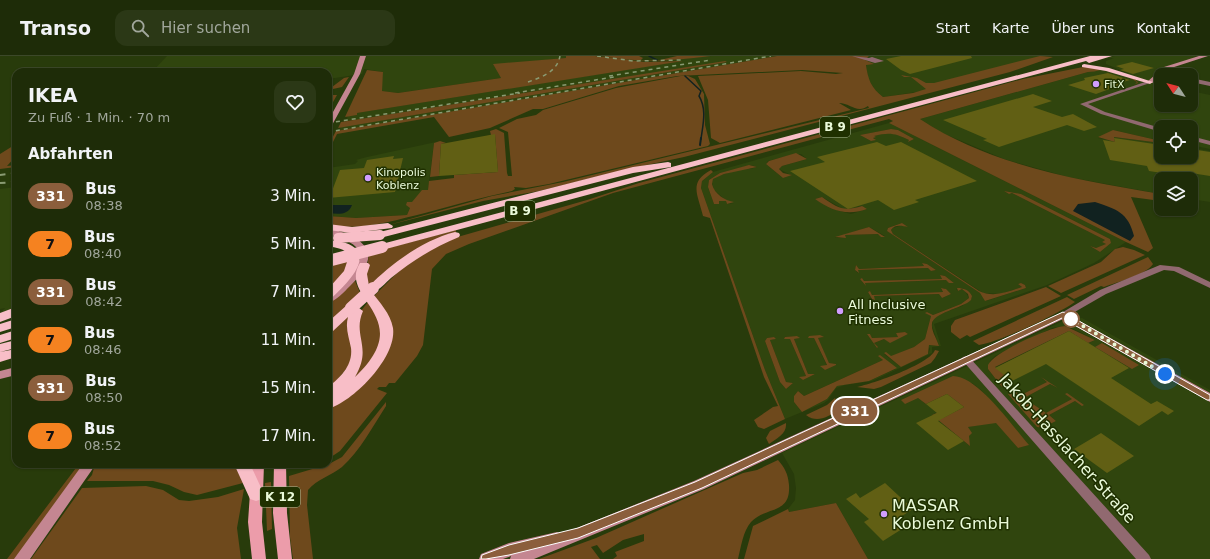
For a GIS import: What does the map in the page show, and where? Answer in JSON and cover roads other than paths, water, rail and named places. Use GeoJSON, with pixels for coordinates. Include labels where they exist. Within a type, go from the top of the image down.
{"type":"FeatureCollection","features":[{"type":"Feature","properties":{"kind":"highway","name":"B 9"},"geometry":{"type":"LineString","coordinates":[[332,254],[1082,56]]}},
{"type":"Feature","properties":{"kind":"highway"},"geometry":{"type":"LineString","coordinates":[[1012,79],[1069,67],[1108,56]]}},
{"type":"Feature","properties":{"kind":"highway","name":"B 9"},"geometry":{"type":"LineString","coordinates":[[332,259],[380,241],[657,174],[1012,79],[1097,58]]}},
{"type":"Feature","properties":{"kind":"highway"},"geometry":{"type":"LineString","coordinates":[[1097,58],[1099,64],[1105,67],[1151,81]]}},
{"type":"Feature","properties":{"kind":"highway"},"geometry":{"type":"LineString","coordinates":[[1021,72],[1029,67],[1055,60]]}},
{"type":"Feature","properties":{"kind":"highway"},"geometry":{"type":"LineString","coordinates":[[1069,67],[1087,66],[1104,68],[1151,81]]}},
{"type":"Feature","properties":{"kind":"highway"},"geometry":{"type":"LineString","coordinates":[[332,239],[380,241],[544,193],[633,170],[673,164]]}},
{"type":"Feature","properties":{"kind":"highway"},"geometry":{"type":"LineString","coordinates":[[332,326],[354,309],[377,285],[410,257],[441,240],[467,231],[592,197],[657,174]]}},
{"type":"Feature","properties":{"kind":"highway"},"geometry":{"type":"LineString","coordinates":[[332,228],[352,230],[377,229],[496,200],[544,193]]}},
{"type":"Feature","properties":{"kind":"highway"},"geometry":{"type":"LineString","coordinates":[[332,240],[347,248],[353,253],[355,259],[350,273],[332,290]]}},
{"type":"Feature","properties":{"kind":"highway"},"geometry":{"type":"LineString","coordinates":[[332,401],[352,387],[367,373],[377,360],[385,341],[386,330],[383,316],[368,297],[361,284],[364,265]]}},
{"type":"Feature","properties":{"kind":"highway"},"geometry":{"type":"LineString","coordinates":[[332,391],[345,380],[355,365],[357,353],[352,327],[354,309]]}},
{"type":"Feature","properties":{"kind":"highway"},"geometry":{"type":"LineString","coordinates":[[0,318],[12,314]]}},
{"type":"Feature","properties":{"kind":"highway"},"geometry":{"type":"LineString","coordinates":[[0,328],[12,324]]}},
{"type":"Feature","properties":{"kind":"highway"},"geometry":{"type":"LineString","coordinates":[[0,339],[12,336]]}},
{"type":"Feature","properties":{"kind":"highway"},"geometry":{"type":"LineString","coordinates":[[0,348],[12,345]]}},
{"type":"Feature","properties":{"kind":"highway"},"geometry":{"type":"LineString","coordinates":[[0,357],[12,354]]}},
{"type":"Feature","properties":{"kind":"highway"},"geometry":{"type":"LineString","coordinates":[[244,468],[256,494]]}},
{"type":"Feature","properties":{"kind":"main road","name":"K 12"},"geometry":{"type":"LineString","coordinates":[[258,468],[255,522],[259,559]]}},
{"type":"Feature","properties":{"kind":"main road","name":"K 12"},"geometry":{"type":"LineString","coordinates":[[280,468],[280,513],[285,559]]}},
{"type":"Feature","properties":{"kind":"street"},"geometry":{"type":"LineString","coordinates":[[332,120],[357,74],[362,56]]}},
{"type":"Feature","properties":{"kind":"street"},"geometry":{"type":"LineString","coordinates":[[854,56],[869,59],[878,57]]}},
{"type":"Feature","properties":{"kind":"street"},"geometry":{"type":"LineString","coordinates":[[1166,68],[1204,56]]}},
{"type":"Feature","properties":{"kind":"street"},"geometry":{"type":"LineString","coordinates":[[1154,78],[1151,81],[1083,104],[1103,113],[1154,128]]}},
{"type":"Feature","properties":{"kind":"street"},"geometry":{"type":"LineString","coordinates":[[1198,81],[1210,84]]}},
{"type":"Feature","properties":{"kind":"street"},"geometry":{"type":"LineString","coordinates":[[1198,140],[1210,143]]}},
{"type":"Feature","properties":{"kind":"street"},"geometry":{"type":"LineString","coordinates":[[332,232],[347,237],[358,245],[364,253],[364,265],[355,277],[332,297]]}},
{"type":"Feature","properties":{"kind":"street"},"geometry":{"type":"LineString","coordinates":[[517,559],[699,485],[1063,315],[1115,287],[1163,267],[1168,267],[1210,285]]}},
{"type":"Feature","properties":{"kind":"street"},"geometry":{"type":"LineString","coordinates":[[1063,315],[1210,398]]}},
{"type":"Feature","properties":{"kind":"street","name":"Jakob-Hasslacher-Straße"},"geometry":{"type":"LineString","coordinates":[[966,359],[1144,559]]}},
{"type":"Feature","properties":{"kind":"street"},"geometry":{"type":"LineString","coordinates":[[0,375],[12,372]]}},
{"type":"Feature","properties":{"kind":"street"},"geometry":{"type":"LineString","coordinates":[[22,559],[87,468]]}},
{"type":"Feature","properties":{"kind":"street"},"geometry":{"type":"LineString","coordinates":[[486,559],[509,550],[578,533]]}},
{"type":"Feature","properties":{"kind":"waterway"},"geometry":{"type":"LineString","coordinates":[[649,56],[657,60]]}},
{"type":"Feature","properties":{"kind":"waterway"},"geometry":{"type":"LineString","coordinates":[[685,76],[701,91],[699,96],[704,111],[701,139]]}},
{"type":"Feature","properties":{"kind":"waterway"},"geometry":{"type":"LineString","coordinates":[[700,145],[701,138]]}},
{"type":"Feature","properties":{"kind":"railway"},"geometry":{"type":"LineString","coordinates":[[528,82],[543,76],[552,70],[556,66],[560,56]]}},
{"type":"Feature","properties":{"kind":"railway"},"geometry":{"type":"LineString","coordinates":[[597,56],[633,61],[681,60]]}},
{"type":"Feature","properties":{"kind":"railway"},"geometry":{"type":"LineString","coordinates":[[332,131],[771,56]]}},
{"type":"Feature","properties":{"kind":"railway"},"geometry":{"type":"LineString","coordinates":[[609,76],[711,60]]}},
{"type":"Feature","properties":{"kind":"railway"},"geometry":{"type":"LineString","coordinates":[[515,93],[614,77]]}},
{"type":"Feature","properties":{"kind":"railway"},"geometry":{"type":"LineString","coordinates":[[332,122],[520,93]]}},
{"type":"Feature","properties":{"kind":"railway"},"geometry":{"type":"LineString","coordinates":[[0,175],[12,174]]}},
{"type":"Feature","properties":{"kind":"railway"},"geometry":{"type":"LineString","coordinates":[[0,183],[12,182]]}},
{"type":"Feature","properties":{"kind":"place","name":"FitX"},"geometry":{"type":"Point","coordinates":[1096,84]}},
{"type":"Feature","properties":{"kind":"place","name":"Kinopolis Koblenz"},"geometry":{"type":"Point","coordinates":[368,178]}},
{"type":"Feature","properties":{"kind":"place","name":"All Inclusive Fitness"},"geometry":{"type":"Point","coordinates":[840,311]}},
{"type":"Feature","properties":{"kind":"place","name":"MASSAR Koblenz GmbH"},"geometry":{"type":"Point","coordinates":[884,514]}}]}
